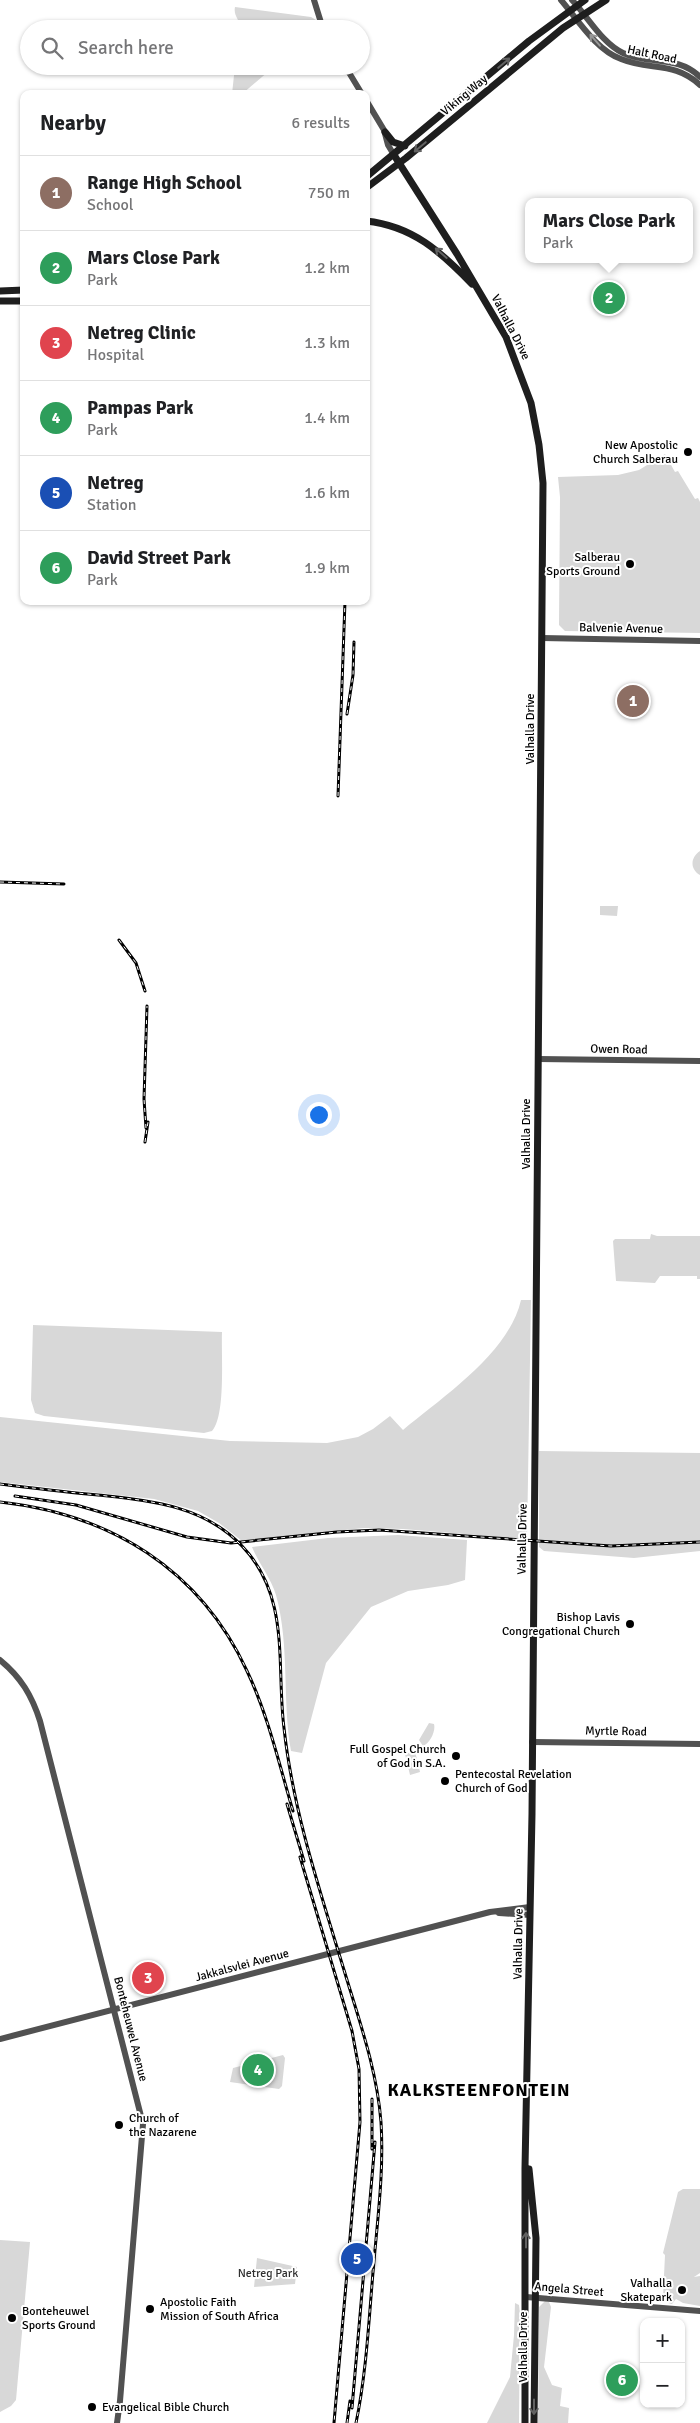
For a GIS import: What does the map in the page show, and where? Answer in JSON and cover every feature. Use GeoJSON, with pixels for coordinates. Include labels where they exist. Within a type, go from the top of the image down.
{"type":"FeatureCollection","features":[{"type":"Feature","properties":{"kind":"main road","name":"Viking Way"},"geometry":{"type":"LineString","coordinates":[[370,175],[529,42],[570,11],[575,3],[585,0]]}},
{"type":"Feature","properties":{"kind":"main road","name":"Viking Way"},"geometry":{"type":"LineString","coordinates":[[370,185],[400,163],[576,18],[606,0]]}},
{"type":"Feature","properties":{"kind":"main road"},"geometry":{"type":"LineString","coordinates":[[385,132],[393,142],[405,146]]}},
{"type":"Feature","properties":{"kind":"main road","name":"Valhalla Drive"},"geometry":{"type":"LineString","coordinates":[[394,155],[506,337],[523,378],[535,417],[544,500],[525,2423]]}},
{"type":"Feature","properties":{"kind":"main road"},"geometry":{"type":"LineString","coordinates":[[370,222],[396,226],[424,240],[444,256],[486,302]]}},
{"type":"Feature","properties":{"kind":"main road"},"geometry":{"type":"LineString","coordinates":[[0,290],[20,290]]}},
{"type":"Feature","properties":{"kind":"main road"},"geometry":{"type":"LineString","coordinates":[[0,301],[20,301]]}},
{"type":"Feature","properties":{"kind":"main road","name":"Valhalla Drive"},"geometry":{"type":"LineString","coordinates":[[527,2151],[535,2219],[534,2423]]}},
{"type":"Feature","properties":{"kind":"street"},"geometry":{"type":"LineString","coordinates":[[314,0],[320,20]]}},
{"type":"Feature","properties":{"kind":"street","name":"Halt Road"},"geometry":{"type":"LineString","coordinates":[[561,0],[601,46],[616,57],[629,62],[673,69],[685,74],[700,85]]}},
{"type":"Feature","properties":{"kind":"street","name":"Halt Road"},"geometry":{"type":"LineString","coordinates":[[575,3],[609,43],[620,52],[636,57],[677,63],[690,68],[700,77]]}},
{"type":"Feature","properties":{"kind":"street"},"geometry":{"type":"LineString","coordinates":[[351,75],[360,90]]}},
{"type":"Feature","properties":{"kind":"street"},"geometry":{"type":"LineString","coordinates":[[370,107],[385,132],[388,145],[394,155]]}},
{"type":"Feature","properties":{"kind":"street","name":"Balvenie Avenue"},"geometry":{"type":"LineString","coordinates":[[542,638],[700,641]]}},
{"type":"Feature","properties":{"kind":"street","name":"Owen Road"},"geometry":{"type":"LineString","coordinates":[[538,1059],[700,1061]]}},
{"type":"Feature","properties":{"kind":"street","name":"Bonteheuwel Avenue"},"geometry":{"type":"LineString","coordinates":[[0,1660],[21,1681],[35,1704],[143,2124],[117,2423]]}},
{"type":"Feature","properties":{"kind":"street","name":"Myrtle Road"},"geometry":{"type":"LineString","coordinates":[[532,1742],[700,1744]]}},
{"type":"Feature","properties":{"kind":"street","name":"Jakkalsvlei Avenue"},"geometry":{"type":"LineString","coordinates":[[0,2039],[490,1912],[530,1911]]}},
{"type":"Feature","properties":{"kind":"street","name":"Angela Street"},"geometry":{"type":"LineString","coordinates":[[526,2297],[700,2311]]}},
{"type":"Feature","properties":{"kind":"green space"},"geometry":{"type":"Polygon","coordinates":[[[235,7],[311,17],[316,20],[238,20],[235,7]]]}},
{"type":"Feature","properties":{"kind":"green space"},"geometry":{"type":"Polygon","coordinates":[[[234,75],[264,75],[247,90],[232,90],[234,75]]]}},
{"type":"Feature","properties":{"kind":"green space"},"geometry":{"type":"Polygon","coordinates":[[[615,281],[627,302],[604,315],[593,302],[596,301],[592,294],[615,281]]]}},
{"type":"Feature","properties":{"kind":"green space","name":"Salberau Sports Ground"},"geometry":{"type":"Polygon","coordinates":[[[665,454],[675,472],[678,471],[695,499],[698,498],[700,502],[700,633],[565,631],[559,625],[560,497],[558,477],[618,475],[639,470],[665,454]]]}},
{"type":"Feature","properties":{"kind":"green space"},"geometry":{"type":"Polygon","coordinates":[[[700,851],[700,875],[694,870],[692,863],[694,857],[700,851]]]}},
{"type":"Feature","properties":{"kind":"green space"},"geometry":{"type":"Polygon","coordinates":[[[600,906],[618,906],[617,916],[600,915],[600,906]]]}},
{"type":"Feature","properties":{"kind":"green space"},"geometry":{"type":"Polygon","coordinates":[[[651,1234],[657,1236],[700,1236],[700,1279],[697,1279],[697,1276],[660,1276],[655,1283],[616,1281],[613,1241],[615,1239],[650,1239],[651,1234]]]}},
{"type":"Feature","properties":{"kind":"green space"},"geometry":{"type":"Polygon","coordinates":[[[521,1300],[531,1300],[527,1539],[403,1529],[364,1528],[242,1541],[219,1523],[198,1511],[154,1499],[0,1482],[0,1417],[230,1441],[327,1443],[358,1437],[373,1429],[390,1416],[403,1430],[455,1388],[489,1355],[503,1338],[514,1319],[521,1300]]]}},
{"type":"Feature","properties":{"kind":"green space"},"geometry":{"type":"Polygon","coordinates":[[[33,1325],[222,1332],[221,1399],[216,1423],[212,1431],[204,1433],[44,1416],[35,1413],[31,1400],[33,1325]]]}},
{"type":"Feature","properties":{"kind":"green space"},"geometry":{"type":"Polygon","coordinates":[[[539,1451],[700,1453],[700,1551],[634,1558],[544,1551],[539,1547],[539,1451]]]}},
{"type":"Feature","properties":{"kind":"green space"},"geometry":{"type":"Polygon","coordinates":[[[398,1535],[467,1540],[465,1580],[448,1585],[408,1591],[371,1607],[326,1663],[302,1753],[291,1751],[288,1732],[285,1653],[280,1614],[274,1589],[252,1547],[328,1538],[398,1535]]]}},
{"type":"Feature","properties":{"kind":"green space"},"geometry":{"type":"Polygon","coordinates":[[[429,1723],[434,1724],[434,1730],[430,1740],[423,1746],[419,1740],[429,1723]]]}},
{"type":"Feature","properties":{"kind":"green space"},"geometry":{"type":"Polygon","coordinates":[[[415,1751],[420,1772],[410,1775],[405,1754],[415,1751]]]}},
{"type":"Feature","properties":{"kind":"green space"},"geometry":{"type":"Polygon","coordinates":[[[283,2055],[285,2058],[282,2086],[279,2089],[230,2082],[233,2068],[283,2055]]]}},
{"type":"Feature","properties":{"kind":"green space"},"geometry":{"type":"Polygon","coordinates":[[[683,2189],[700,2189],[700,2273],[694,2277],[700,2276],[700,2306],[683,2303],[676,2299],[672,2304],[668,2303],[663,2297],[665,2255],[663,2253],[678,2192],[683,2189]]]}},
{"type":"Feature","properties":{"kind":"green space","name":"Bonteheuwel Sports Ground"},"geometry":{"type":"Polygon","coordinates":[[[0,2240],[30,2242],[16,2400],[11,2406],[0,2412],[0,2240]]]}},
{"type":"Feature","properties":{"kind":"green space","name":"Netreg Park"},"geometry":{"type":"Polygon","coordinates":[[[257,2258],[297,2267],[295,2284],[254,2287],[257,2258]]]}},
{"type":"Feature","properties":{"kind":"green space"},"geometry":{"type":"Polygon","coordinates":[[[545,2301],[549,2302],[551,2307],[544,2367],[552,2385],[562,2388],[560,2406],[569,2408],[568,2423],[538,2423],[539,2307],[545,2301]]]}},
{"type":"Feature","properties":{"kind":"green space"},"geometry":{"type":"Polygon","coordinates":[[[515,2303],[519,2305],[520,2314],[519,2423],[487,2423],[510,2377],[515,2303]]]}},
{"type":"Feature","properties":{"kind":"green space"},"geometry":{"type":"Polygon","coordinates":[[[610,2370],[635,2372],[634,2390],[608,2387],[610,2370]]]}},
{"type":"Feature","properties":{"kind":"railway"},"geometry":{"type":"LineString","coordinates":[[338,796],[345,605]]}},
{"type":"Feature","properties":{"kind":"railway"},"geometry":{"type":"LineString","coordinates":[[347,714],[353,675],[354,642]]}},
{"type":"Feature","properties":{"kind":"railway"},"geometry":{"type":"LineString","coordinates":[[0,882],[64,884]]}},
{"type":"Feature","properties":{"kind":"railway"},"geometry":{"type":"LineString","coordinates":[[119,940],[136,963],[145,991]]}},
{"type":"Feature","properties":{"kind":"railway"},"geometry":{"type":"LineString","coordinates":[[146,1128],[144,1099],[147,1006]]}},
{"type":"Feature","properties":{"kind":"railway"},"geometry":{"type":"LineString","coordinates":[[145,1142],[148,1122]]}},
{"type":"Feature","properties":{"kind":"railway"},"geometry":{"type":"LineString","coordinates":[[0,1484],[157,1503],[193,1513],[227,1532],[242,1546],[258,1566],[268,1587],[275,1609],[278,1632],[284,1728],[294,1790],[317,1881],[367,2045],[379,2103],[382,2157],[379,2209],[365,2363],[356,2423]]}},
{"type":"Feature","properties":{"kind":"railway"},"geometry":{"type":"LineString","coordinates":[[15,1496],[76,1505],[187,1537],[231,1543],[337,1532],[379,1530],[611,1546],[700,1542]]}},
{"type":"Feature","properties":{"kind":"railway"},"geometry":{"type":"LineString","coordinates":[[0,1502],[40,1509],[78,1519],[114,1534],[147,1553],[177,1576],[204,1603],[227,1635],[247,1671],[273,1740],[293,1811]]}},
{"type":"Feature","properties":{"kind":"railway"},"geometry":{"type":"LineString","coordinates":[[287,1804],[304,1861]]}},
{"type":"Feature","properties":{"kind":"railway"},"geometry":{"type":"LineString","coordinates":[[300,1857],[352,2031],[359,2069],[360,2122],[334,2423]]}},
{"type":"Feature","properties":{"kind":"railway"},"geometry":{"type":"LineString","coordinates":[[372,2099],[372,2149]]}},
{"type":"Feature","properties":{"kind":"railway"},"geometry":{"type":"LineString","coordinates":[[352,2408],[375,2142]]}},
{"type":"Feature","properties":{"kind":"railway"},"geometry":{"type":"LineString","coordinates":[[347,2423],[350,2401]]}},
{"type":"Feature","properties":{"kind":"place","name":"Mars Close Park"},"geometry":{"type":"Point","coordinates":[609,298]}},
{"type":"Feature","properties":{"kind":"place","name":"New Apostolic Church Salberau"},"geometry":{"type":"Point","coordinates":[688,452]}},
{"type":"Feature","properties":{"kind":"place","name":"Salberau Sports Ground"},"geometry":{"type":"Point","coordinates":[630,564]}},
{"type":"Feature","properties":{"kind":"place","name":"Range High School"},"geometry":{"type":"Point","coordinates":[633,701]}},
{"type":"Feature","properties":{"kind":"place","name":"Bishop Lavis Congregational Church"},"geometry":{"type":"Point","coordinates":[630,1624]}},
{"type":"Feature","properties":{"kind":"place","name":"Full Gospel Church of God in S.A."},"geometry":{"type":"Point","coordinates":[456,1756]}},
{"type":"Feature","properties":{"kind":"place","name":"Pentecostal Revelation Church of God"},"geometry":{"type":"Point","coordinates":[445,1781]}},
{"type":"Feature","properties":{"kind":"place","name":"Netreg Clinic"},"geometry":{"type":"Point","coordinates":[148,1978]}},
{"type":"Feature","properties":{"kind":"place","name":"Pampas Park"},"geometry":{"type":"Point","coordinates":[258,2070]}},
{"type":"Feature","properties":{"kind":"place","name":"Church of the Nazarene"},"geometry":{"type":"Point","coordinates":[119,2125]}},
{"type":"Feature","properties":{"kind":"place","name":"Netreg"},"geometry":{"type":"Point","coordinates":[357,2259]}},
{"type":"Feature","properties":{"kind":"place","name":"Valhalla Skatepark"},"geometry":{"type":"Point","coordinates":[682,2290]}},
{"type":"Feature","properties":{"kind":"place","name":"Apostolic Faith Mission of South Africa"},"geometry":{"type":"Point","coordinates":[150,2309]}},
{"type":"Feature","properties":{"kind":"place","name":"Bonteheuwel Sports Ground"},"geometry":{"type":"Point","coordinates":[12,2318]}},
{"type":"Feature","properties":{"kind":"place","name":"David Street Park"},"geometry":{"type":"Point","coordinates":[622,2380]}},
{"type":"Feature","properties":{"kind":"place","name":"Evangelical Bible Church"},"geometry":{"type":"Point","coordinates":[92,2407]}},
{"type":"Feature","properties":{"kind":"district","name":"KALKSTEENFONTEIN"},"geometry":{"type":"Point","coordinates":[479,2090]}}]}
